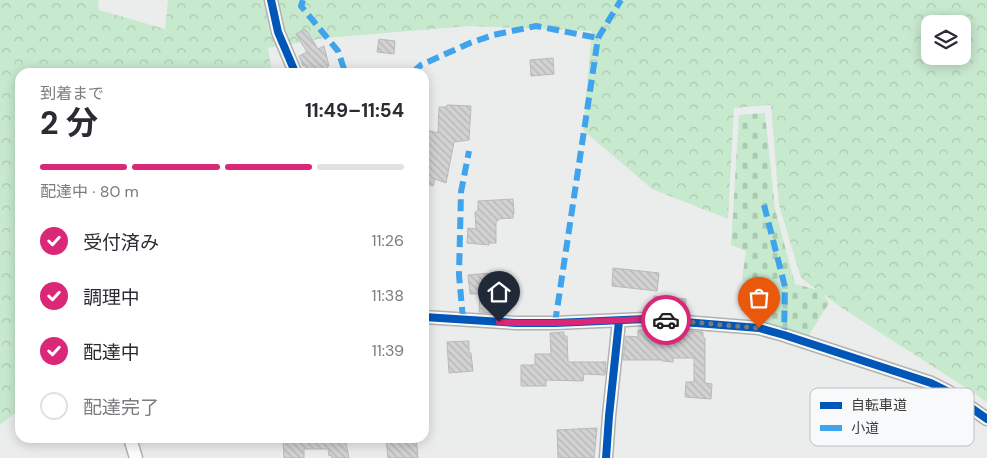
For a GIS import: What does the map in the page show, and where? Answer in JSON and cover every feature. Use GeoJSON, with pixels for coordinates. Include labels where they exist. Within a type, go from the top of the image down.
{"type":"FeatureCollection","features":[{"type":"Feature","properties":{"kind":"street"},"geometry":{"type":"LineString","coordinates":[[272,0],[278,32],[293,68]]}},
{"type":"Feature","properties":{"kind":"street"},"geometry":{"type":"LineString","coordinates":[[429,317],[516,323],[646,319],[759,328],[931,383],[941,388]]}},
{"type":"Feature","properties":{"kind":"street"},"geometry":{"type":"LineString","coordinates":[[606,458],[619,321]]}},
{"type":"Feature","properties":{"kind":"street"},"geometry":{"type":"LineString","coordinates":[[974,410],[987,419]]}},
{"type":"Feature","properties":{"kind":"street"},"geometry":{"type":"LineString","coordinates":[[132,443],[136,458]]}},
{"type":"Feature","properties":{"kind":"green space"},"geometry":{"type":"Polygon","coordinates":[[[0,0],[98,0],[99,10],[165,29],[168,0],[987,0],[987,403],[974,393],[974,388],[966,388],[842,308],[801,278],[779,205],[771,105],[734,108],[728,219],[652,189],[583,130],[592,31],[469,26],[325,38],[268,48],[271,68],[15,68],[15,413],[0,425],[0,0]]]}},
{"type":"Feature","properties":{"kind":"green space"},"geometry":{"type":"Polygon","coordinates":[[[765,113],[775,209],[795,284],[822,291],[829,303],[809,335],[763,327],[766,290],[742,280],[746,251],[731,245],[739,115],[765,113]]]}},
{"type":"Feature","properties":{"kind":"building"},"geometry":{"type":"Polygon","coordinates":[[[305,29],[318,49],[324,46],[329,66],[327,68],[306,68],[305,65],[303,66],[299,56],[307,52],[296,34],[305,29]]]}},
{"type":"Feature","properties":{"kind":"building"},"geometry":{"type":"Polygon","coordinates":[[[379,39],[395,41],[394,54],[377,52],[379,39]]]}},
{"type":"Feature","properties":{"kind":"building"},"geometry":{"type":"Polygon","coordinates":[[[553,58],[554,74],[531,76],[530,60],[553,58]]]}},
{"type":"Feature","properties":{"kind":"building"},"geometry":{"type":"Polygon","coordinates":[[[447,105],[471,106],[469,140],[454,142],[446,183],[435,179],[433,186],[429,185],[429,131],[438,133],[439,107],[447,107],[447,105]]]}},
{"type":"Feature","properties":{"kind":"building"},"geometry":{"type":"Polygon","coordinates":[[[513,199],[513,218],[498,219],[496,221],[496,243],[489,243],[489,245],[467,243],[468,228],[476,229],[475,212],[478,211],[478,201],[513,199]]]}},
{"type":"Feature","properties":{"kind":"building"},"geometry":{"type":"Polygon","coordinates":[[[613,268],[659,273],[657,291],[612,286],[613,268]]]}},
{"type":"Feature","properties":{"kind":"building"},"geometry":{"type":"Polygon","coordinates":[[[504,272],[505,283],[500,283],[503,314],[479,312],[480,294],[470,294],[468,275],[504,272]]]}},
{"type":"Feature","properties":{"kind":"building"},"geometry":{"type":"Polygon","coordinates":[[[654,296],[686,299],[685,314],[653,311],[654,296]]]}},
{"type":"Feature","properties":{"kind":"building"},"geometry":{"type":"Polygon","coordinates":[[[652,328],[703,332],[703,338],[705,338],[705,383],[712,384],[711,399],[685,397],[686,382],[694,382],[694,358],[673,358],[673,362],[662,360],[623,360],[626,336],[638,337],[638,330],[651,330],[652,328]]]}},
{"type":"Feature","properties":{"kind":"building"},"geometry":{"type":"Polygon","coordinates":[[[564,332],[564,336],[567,336],[568,362],[606,362],[605,375],[584,374],[583,381],[546,380],[546,386],[521,386],[521,365],[535,365],[535,354],[551,354],[550,333],[564,332]]]}},
{"type":"Feature","properties":{"kind":"building"},"geometry":{"type":"Polygon","coordinates":[[[469,341],[469,353],[471,353],[473,371],[449,373],[447,342],[469,341]]]}},
{"type":"Feature","properties":{"kind":"building"},"geometry":{"type":"Polygon","coordinates":[[[597,428],[594,458],[558,458],[557,430],[597,428]]]}},
{"type":"Feature","properties":{"kind":"building"},"geometry":{"type":"Polygon","coordinates":[[[283,443],[346,443],[349,458],[332,458],[331,455],[329,456],[328,449],[304,449],[304,458],[284,458],[283,443]]]}},
{"type":"Feature","properties":{"kind":"building"},"geometry":{"type":"Polygon","coordinates":[[[386,443],[416,443],[418,458],[388,458],[386,443]]]}},
{"type":"Feature","properties":{"kind":"marked path"},"geometry":{"type":"LineString","coordinates":[[303,0],[301,6],[338,51],[344,68]]}},
{"type":"Feature","properties":{"kind":"marked path"},"geometry":{"type":"LineString","coordinates":[[555,323],[598,38],[621,0]]}},
{"type":"Feature","properties":{"kind":"marked path"},"geometry":{"type":"LineString","coordinates":[[418,68],[470,43],[493,35],[536,26],[598,38]]}},
{"type":"Feature","properties":{"kind":"marked path"},"geometry":{"type":"LineString","coordinates":[[463,319],[459,275],[461,192],[469,151]]}},
{"type":"Feature","properties":{"kind":"marked path"},"geometry":{"type":"LineString","coordinates":[[764,205],[785,287],[784,335]]}},
{"type":"Feature","properties":{"kind":"cycle path"},"geometry":{"type":"LineString","coordinates":[[271,0],[278,32],[293,68]]}},
{"type":"Feature","properties":{"kind":"cycle path"},"geometry":{"type":"LineString","coordinates":[[429,317],[516,323],[646,319],[759,328],[931,383],[941,388]]}},
{"type":"Feature","properties":{"kind":"cycle path"},"geometry":{"type":"LineString","coordinates":[[606,458],[619,321]]}},
{"type":"Feature","properties":{"kind":"cycle path"},"geometry":{"type":"LineString","coordinates":[[974,410],[987,419]]}},
{"type":"Feature","properties":{"kind":"way so far"},"geometry":{"type":"LineString","coordinates":[[666,320],[759,328]]}},
{"type":"Feature","properties":{"kind":"route"},"geometry":{"type":"LineString","coordinates":[[499,322],[555,323],[646,319],[666,320]]}}]}
